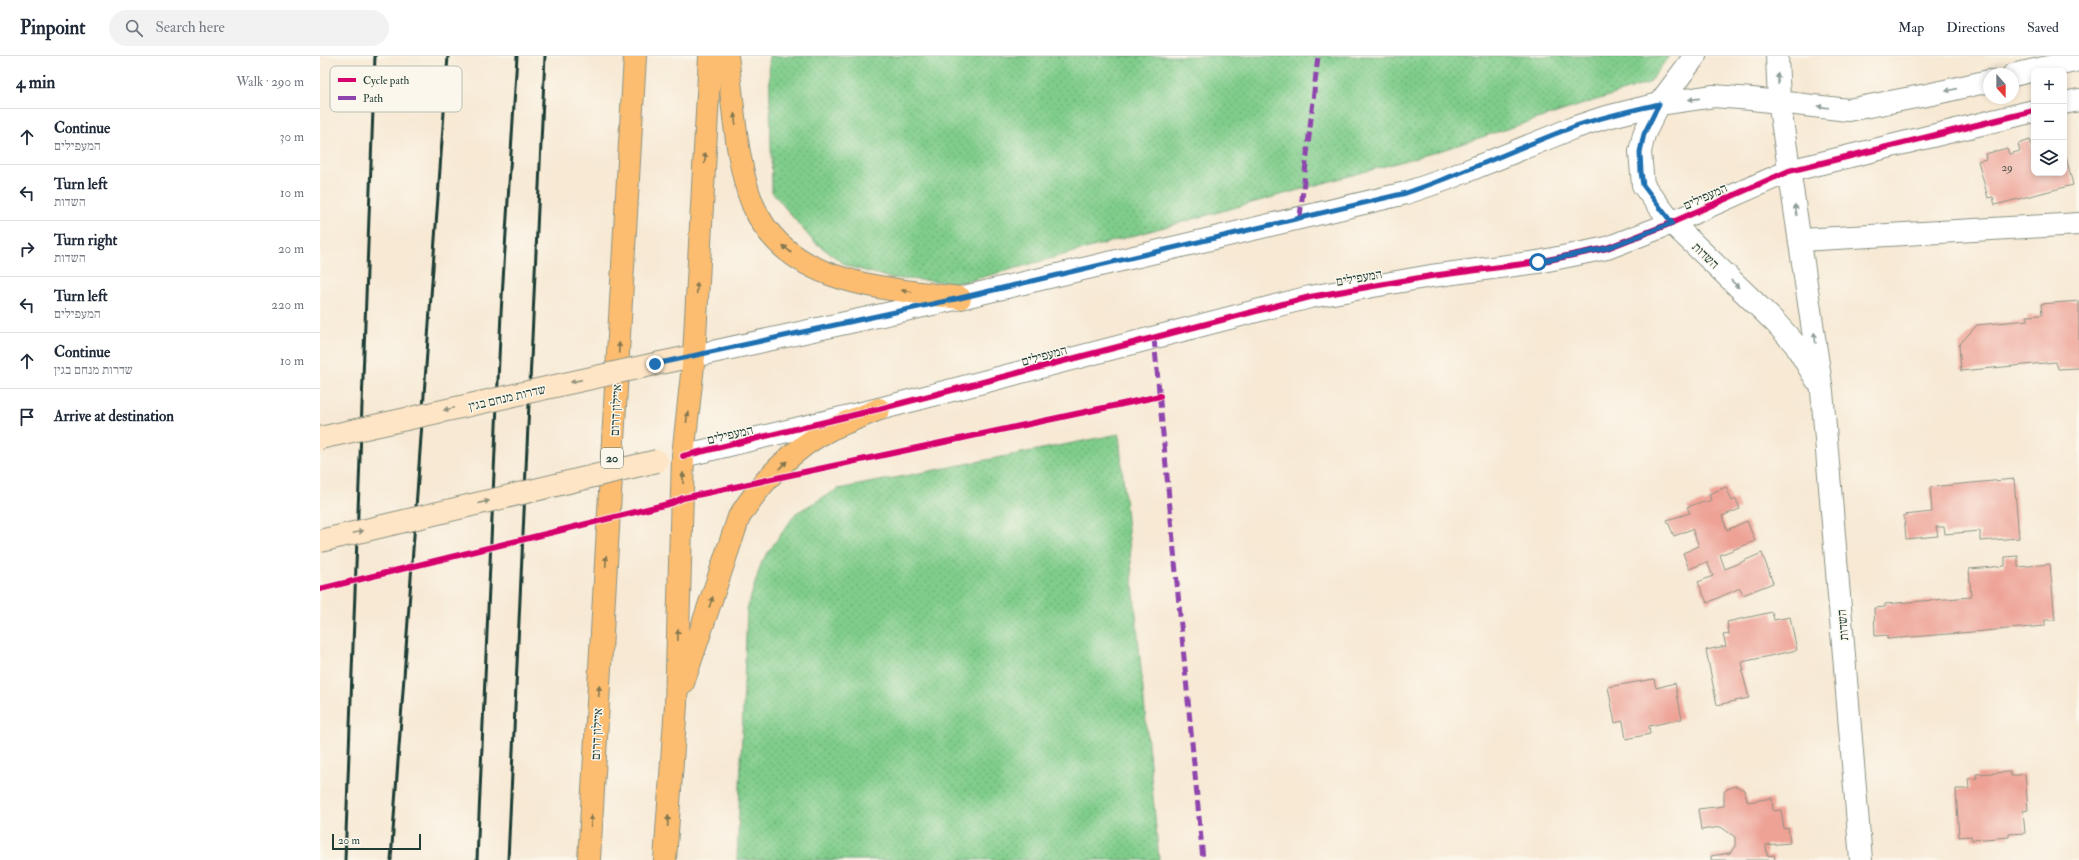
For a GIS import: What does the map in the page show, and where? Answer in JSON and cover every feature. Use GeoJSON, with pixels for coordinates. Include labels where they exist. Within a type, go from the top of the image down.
{"type":"FeatureCollection","features":[{"type":"Feature","properties":{"kind":"highway","name":"איילון דרום"},"geometry":{"type":"LineString","coordinates":[[589,860],[635,56]]}},
{"type":"Feature","properties":{"kind":"highway"},"geometry":{"type":"LineString","coordinates":[[665,860],[676,705],[683,456],[694,356],[710,56]]}},
{"type":"Feature","properties":{"kind":"highway"},"geometry":{"type":"LineString","coordinates":[[727,56],[739,146],[746,181],[753,204],[765,228],[804,262],[833,276],[872,286],[960,298]]}},
{"type":"Feature","properties":{"kind":"highway"},"geometry":{"type":"LineString","coordinates":[[676,705],[739,517],[752,497],[797,451],[830,430],[879,409]]}},
{"type":"Feature","properties":{"kind":"main road","name":"שדרות מנחם בגין"},"geometry":{"type":"LineString","coordinates":[[320,438],[694,356]]}},
{"type":"Feature","properties":{"kind":"main road"},"geometry":{"type":"LineString","coordinates":[[320,541],[683,456]]}},
{"type":"Feature","properties":{"kind":"street","name":"השדות"},"geometry":{"type":"LineString","coordinates":[[1695,56],[1659,104],[1644,134],[1640,152],[1643,185],[1672,223],[1775,322],[1795,344],[1822,391]]}},
{"type":"Feature","properties":{"kind":"street","name":"השדות"},"geometry":{"type":"LineString","coordinates":[[1777,56],[1779,101],[1801,240],[1822,391],[1862,860]]}},
{"type":"Feature","properties":{"kind":"street"},"geometry":{"type":"LineString","coordinates":[[2019,74],[2079,60]]}},
{"type":"Feature","properties":{"kind":"street"},"geometry":{"type":"LineString","coordinates":[[694,356],[960,298],[1406,193],[1447,179],[1573,128],[1603,118],[1659,104],[1714,96],[1779,101],[1848,110],[1983,82]]}},
{"type":"Feature","properties":{"kind":"street"},"geometry":{"type":"LineString","coordinates":[[2067,102],[2079,100]]}},
{"type":"Feature","properties":{"kind":"street","name":"המעפילים"},"geometry":{"type":"LineString","coordinates":[[683,456],[879,409],[1310,297],[1424,277],[1538,262],[1607,248],[1672,223],[1790,171],[2031,112]]}},
{"type":"Feature","properties":{"kind":"street"},"geometry":{"type":"LineString","coordinates":[[1801,240],[2079,224]]}},
{"type":"Feature","properties":{"kind":"green space"},"geometry":{"type":"Polygon","coordinates":[[[769,56],[1669,56],[1649,83],[1436,152],[962,283],[891,278],[847,266],[812,240],[772,192],[769,56]]]}},
{"type":"Feature","properties":{"kind":"green space"},"geometry":{"type":"Polygon","coordinates":[[[1119,434],[1159,860],[737,860],[747,609],[762,561],[796,513],[838,489],[1119,434]]]}},
{"type":"Feature","properties":{"kind":"building"},"geometry":{"type":"Polygon","coordinates":[[[2030,140],[2031,176],[2067,176],[2067,161],[2073,185],[1995,205],[1993,197],[1988,198],[1978,161],[1986,159],[1985,154],[2007,148],[2009,154],[2020,151],[2018,144],[2030,140]]]}},
{"type":"Feature","properties":{"kind":"building"},"geometry":{"type":"Polygon","coordinates":[[[2079,301],[2079,368],[2058,369],[2056,362],[1961,371],[1959,345],[1977,325],[2028,320],[2027,316],[2042,315],[2041,304],[2079,301]]]}},
{"type":"Feature","properties":{"kind":"building"},"geometry":{"type":"Polygon","coordinates":[[[2014,479],[2019,538],[1980,541],[1980,531],[1945,534],[1944,527],[1936,527],[1938,536],[1906,539],[1904,515],[1932,512],[1930,487],[2014,479]]]}},
{"type":"Feature","properties":{"kind":"building"},"geometry":{"type":"Polygon","coordinates":[[[1726,487],[1732,501],[1736,499],[1740,509],[1722,516],[1727,530],[1747,521],[1755,541],[1720,555],[1725,569],[1762,553],[1773,583],[1743,595],[1740,588],[1707,603],[1698,582],[1713,576],[1707,562],[1689,569],[1683,553],[1699,546],[1692,529],[1674,536],[1667,520],[1690,513],[1687,507],[1711,500],[1709,494],[1726,487]]]}},
{"type":"Feature","properties":{"kind":"building"},"geometry":{"type":"Polygon","coordinates":[[[2018,556],[2018,567],[2050,564],[2055,620],[2045,620],[2045,626],[1887,639],[1887,635],[1875,636],[1874,608],[1885,607],[1885,604],[1971,597],[1969,569],[2005,566],[2005,557],[2018,556]]]}},
{"type":"Feature","properties":{"kind":"building"},"geometry":{"type":"Polygon","coordinates":[[[1772,612],[1774,620],[1790,617],[1797,650],[1742,662],[1744,671],[1742,671],[1749,698],[1717,705],[1706,650],[1726,646],[1723,635],[1729,634],[1727,622],[1772,612]]]}},
{"type":"Feature","properties":{"kind":"building"},"geometry":{"type":"Polygon","coordinates":[[[1654,679],[1656,688],[1675,683],[1682,719],[1649,726],[1650,734],[1626,739],[1623,721],[1615,723],[1608,687],[1654,679]]]}},
{"type":"Feature","properties":{"kind":"building"},"geometry":{"type":"Polygon","coordinates":[[[2010,772],[2011,776],[2025,774],[2028,810],[2023,811],[2025,833],[2009,834],[2009,837],[1972,840],[1971,836],[1959,837],[1956,789],[1969,789],[1968,779],[1977,778],[1976,774],[2010,772]]]}},
{"type":"Feature","properties":{"kind":"building"},"geometry":{"type":"Polygon","coordinates":[[[1736,786],[1744,790],[1748,802],[1772,798],[1773,811],[1781,810],[1784,829],[1788,828],[1790,843],[1766,845],[1767,856],[1774,855],[1775,860],[1711,860],[1711,856],[1730,853],[1735,846],[1735,837],[1721,827],[1701,830],[1698,809],[1724,806],[1724,792],[1727,789],[1736,786]]]}},
{"type":"Feature","properties":{"kind":"railway"},"geometry":{"type":"LineString","coordinates":[[375,56],[375,66]]}},
{"type":"Feature","properties":{"kind":"railway"},"geometry":{"type":"LineString","coordinates":[[447,66],[448,56]]}},
{"type":"Feature","properties":{"kind":"railway"},"geometry":{"type":"LineString","coordinates":[[477,860],[501,313],[517,56]]}},
{"type":"Feature","properties":{"kind":"railway"},"geometry":{"type":"LineString","coordinates":[[508,860],[545,56]]}},
{"type":"Feature","properties":{"kind":"railway"},"geometry":{"type":"LineString","coordinates":[[345,860],[373,112]]}},
{"type":"Feature","properties":{"kind":"railway"},"geometry":{"type":"LineString","coordinates":[[391,860],[444,112]]}},
{"type":"Feature","properties":{"kind":"marked path"},"geometry":{"type":"LineString","coordinates":[[1300,217],[1318,56]]}},
{"type":"Feature","properties":{"kind":"marked path"},"geometry":{"type":"LineString","coordinates":[[1154,338],[1203,860]]}},
{"type":"Feature","properties":{"kind":"cycle path"},"geometry":{"type":"LineString","coordinates":[[683,456],[879,409],[1310,297],[1431,276],[1538,262],[1607,248],[1664,226],[1789,171],[2031,112]]}},
{"type":"Feature","properties":{"kind":"cycle path"},"geometry":{"type":"LineString","coordinates":[[320,589],[672,503],[683,498],[1160,396]]}},
{"type":"Feature","properties":{"kind":"route"},"geometry":{"type":"LineString","coordinates":[[655,364],[960,298],[1406,193],[1447,179],[1520,148],[1573,128],[1603,118],[1659,104],[1644,134],[1640,152],[1641,172],[1643,185],[1672,223],[1607,248],[1538,262]]}}]}
